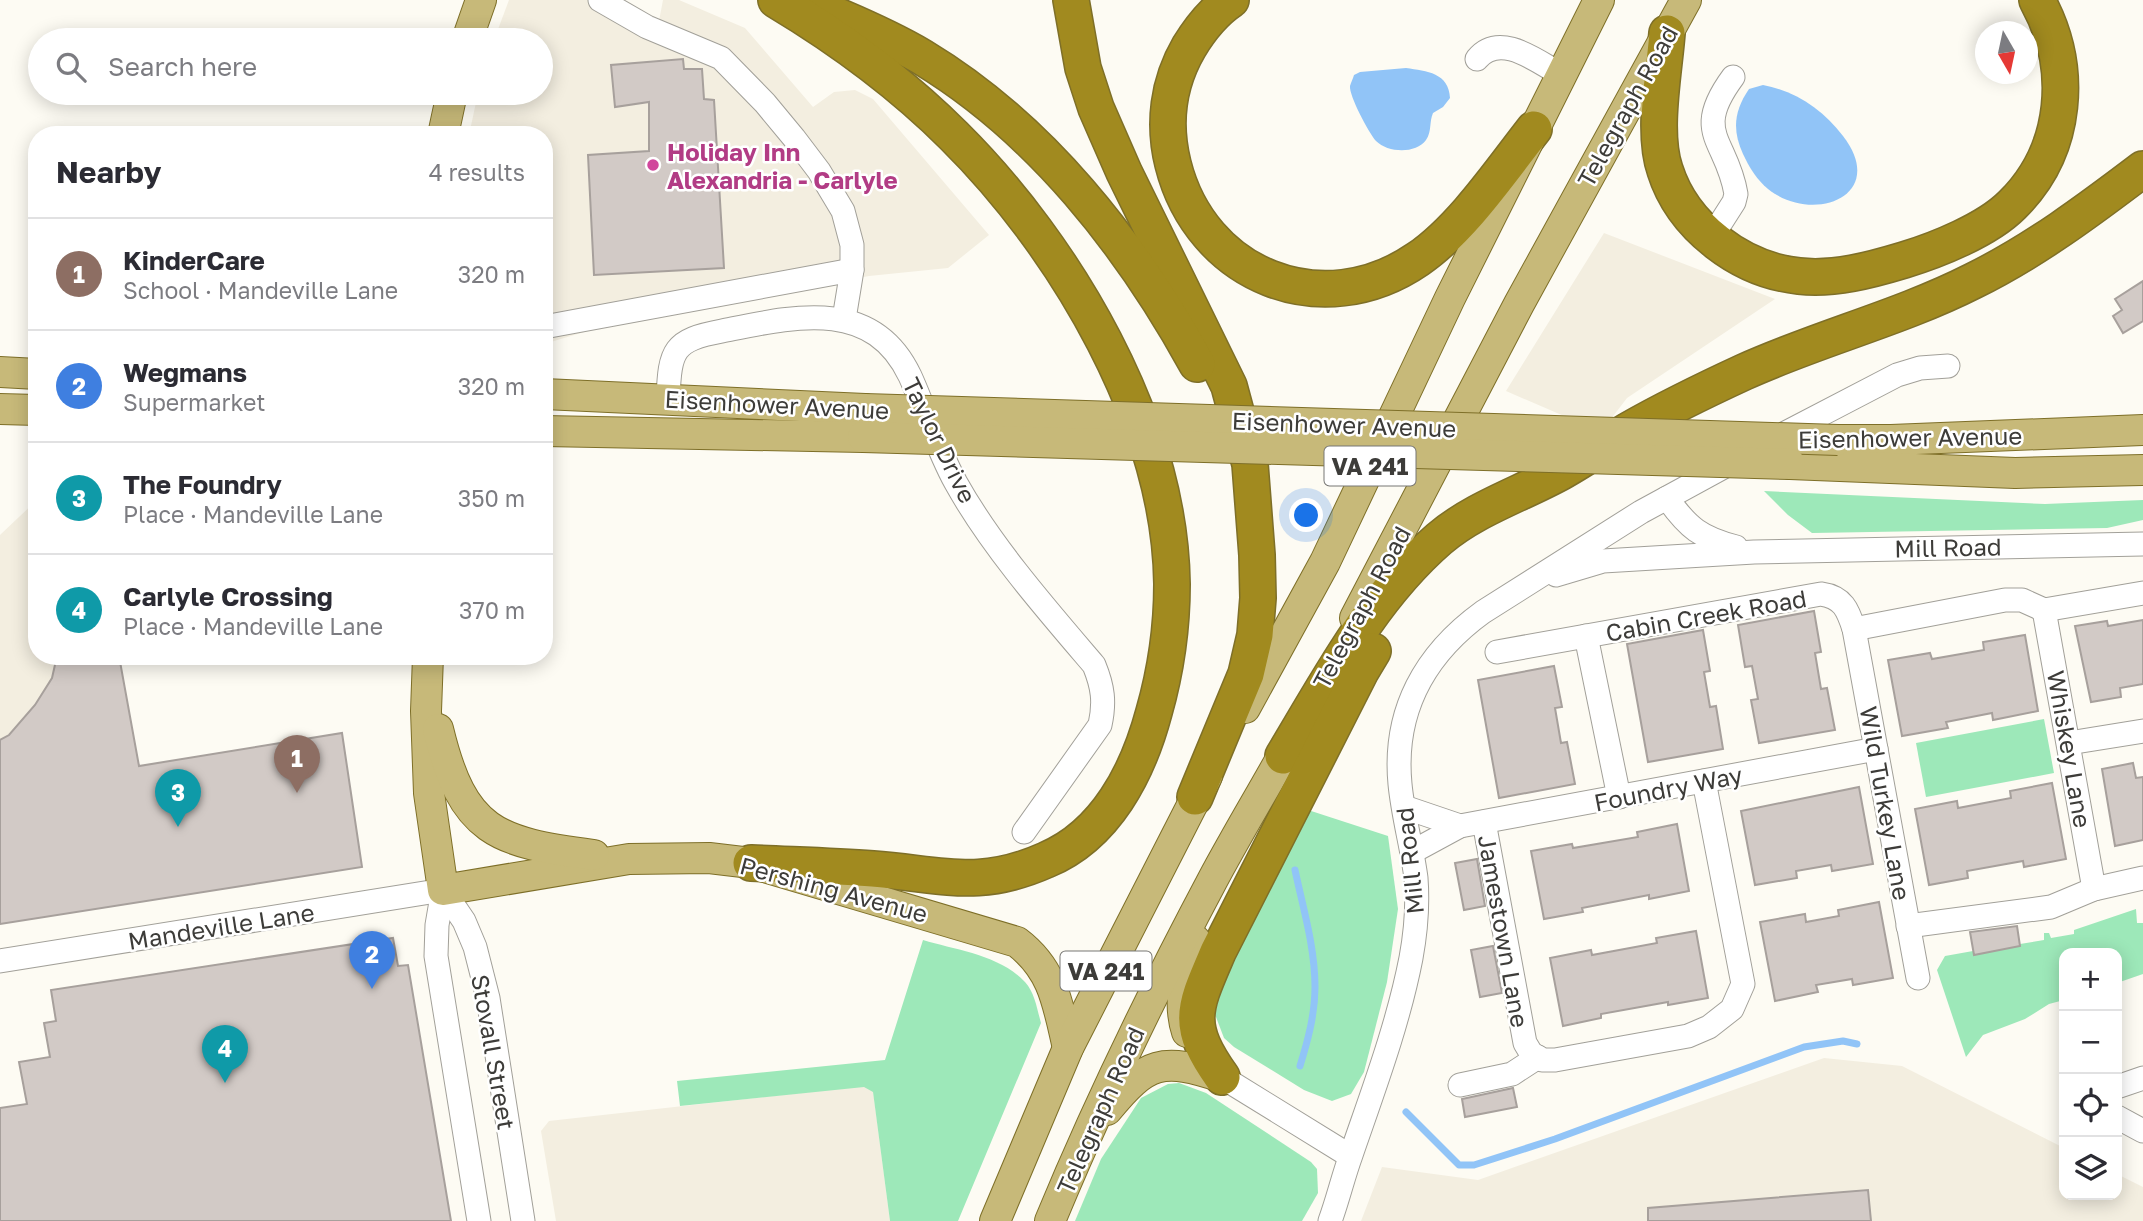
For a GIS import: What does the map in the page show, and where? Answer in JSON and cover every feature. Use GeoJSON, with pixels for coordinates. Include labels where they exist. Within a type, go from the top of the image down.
{"type":"FeatureCollection","features":[{"type":"Feature","properties":{"kind":"highway"},"geometry":{"type":"LineString","coordinates":[[751,863],[875,869],[978,879],[1005,875],[1050,859],[1088,834],[1122,791],[1150,727],[1162,685],[1172,614],[1172,581],[1162,498],[1140,424],[1100,332],[1070,281],[1036,230],[955,137],[866,58],[776,0]]}},
{"type":"Feature","properties":{"kind":"highway"},"geometry":{"type":"LineString","coordinates":[[799,0],[922,57],[966,87],[1023,133],[1056,167],[1096,213],[1154,293],[1196,362],[1225,422],[1237,454],[1252,511]]}},
{"type":"Feature","properties":{"kind":"highway"},"geometry":{"type":"LineString","coordinates":[[1071,0],[1083,68],[1096,108],[1124,172],[1229,386],[1250,464],[1258,598],[1255,635],[1245,674],[1195,797]]}},
{"type":"Feature","properties":{"kind":"highway"},"geometry":{"type":"LineString","coordinates":[[1231,0],[1211,18],[1181,62],[1171,92],[1166,121],[1168,145],[1176,177],[1197,223],[1237,261],[1264,276],[1293,286],[1327,290],[1359,286],[1390,275],[1439,243],[1492,183],[1534,129]]}},
{"type":"Feature","properties":{"kind":"highway"},"geometry":{"type":"LineString","coordinates":[[1667,33],[1659,122],[1663,167],[1672,189],[1685,209],[1711,237],[1733,254],[1773,270],[1799,276],[1848,274],[1918,256],[1957,239],[1989,222],[2011,206],[2031,184],[2053,141],[2061,102],[2056,43],[2049,21],[2037,0]]}},
{"type":"Feature","properties":{"kind":"highway"},"geometry":{"type":"LineString","coordinates":[[1283,755],[1381,600],[1441,537],[1475,515],[1561,472],[1629,430],[1743,373],[1815,342],[1926,303],[1974,281],[2026,252],[2143,169]]}},
{"type":"Feature","properties":{"kind":"highway"},"geometry":{"type":"LineString","coordinates":[[1222,1077],[1199,1040],[1197,1007],[1203,987],[1218,952],[1361,671],[1414,592],[1444,561],[1478,531],[1515,509],[1561,472]]}},
{"type":"Feature","properties":{"kind":"main road"},"geometry":{"type":"LineString","coordinates":[[471,28],[481,0]]}},
{"type":"Feature","properties":{"kind":"main road","name":"VA 241"},"geometry":{"type":"LineString","coordinates":[[995,1221],[1068,1048],[1195,797],[1325,562],[1450,298],[1598,0]]}},
{"type":"Feature","properties":{"kind":"main road","name":"Telegraph Road"},"geometry":{"type":"LineString","coordinates":[[1050,1221],[1142,1017],[1213,879],[1283,755],[1519,304],[1686,0]]}},
{"type":"Feature","properties":{"kind":"main road"},"geometry":{"type":"LineString","coordinates":[[445,126],[449,105]]}},
{"type":"Feature","properties":{"kind":"main road"},"geometry":{"type":"LineString","coordinates":[[0,372],[28,374]]}},
{"type":"Feature","properties":{"kind":"main road","name":"Eisenhower Avenue"},"geometry":{"type":"LineString","coordinates":[[553,394],[668,398],[864,423],[2015,473],[2143,470]]}},
{"type":"Feature","properties":{"kind":"main road"},"geometry":{"type":"LineString","coordinates":[[0,409],[28,410]]}},
{"type":"Feature","properties":{"kind":"main road","name":"Eisenhower Avenue"},"geometry":{"type":"LineString","coordinates":[[553,430],[864,423],[1838,440],[1904,440],[2143,430]]}},
{"type":"Feature","properties":{"kind":"main road"},"geometry":{"type":"LineString","coordinates":[[428,666],[438,728],[450,774],[466,803],[478,817],[504,836],[531,846],[629,859]]}},
{"type":"Feature","properties":{"kind":"main road","name":"Stovall Street"},"geometry":{"type":"LineString","coordinates":[[428,666],[426,711],[429,793],[443,890]]}},
{"type":"Feature","properties":{"kind":"main road","name":"Pershing Avenue"},"geometry":{"type":"LineString","coordinates":[[443,890],[629,859],[709,858],[751,863],[1017,942],[1032,953],[1045,969],[1054,991],[1068,1048]]}},
{"type":"Feature","properties":{"kind":"main road"},"geometry":{"type":"LineString","coordinates":[[1213,879],[1185,978],[1183,1010],[1184,1025],[1194,1049],[1222,1077]]}},
{"type":"Feature","properties":{"kind":"main road"},"geometry":{"type":"LineString","coordinates":[[1087,1135],[1124,1090],[1152,1068],[1165,1064],[1183,1065],[1222,1077]]}},
{"type":"Feature","properties":{"kind":"street"},"geometry":{"type":"LineString","coordinates":[[600,0],[647,27],[721,58],[765,103],[794,138],[819,171],[843,211],[852,245],[852,270],[844,319]]}},
{"type":"Feature","properties":{"kind":"street"},"geometry":{"type":"LineString","coordinates":[[1477,59],[1485,51],[1492,49],[1512,49],[1560,74]]}},
{"type":"Feature","properties":{"kind":"street"},"geometry":{"type":"LineString","coordinates":[[1711,237],[1734,202],[1736,194],[1714,133],[1713,121],[1717,100],[1733,77]]}},
{"type":"Feature","properties":{"kind":"street"},"geometry":{"type":"LineString","coordinates":[[553,325],[852,270]]}},
{"type":"Feature","properties":{"kind":"street","name":"Taylor Drive"},"geometry":{"type":"LineString","coordinates":[[668,398],[669,371],[673,357],[681,345],[695,337],[805,316],[844,319],[872,332],[895,352],[908,373],[956,482],[1002,551],[1094,665],[1103,685],[1105,705],[1100,724],[1024,832]]}},
{"type":"Feature","properties":{"kind":"street"},"geometry":{"type":"LineString","coordinates":[[1667,498],[1897,375],[1920,368],[1948,366]]}},
{"type":"Feature","properties":{"kind":"street","name":"Mill Road"},"geometry":{"type":"LineString","coordinates":[[1330,1221],[1375,1087],[1411,960],[1417,904],[1412,852],[1400,785],[1399,754],[1403,721],[1423,674],[1458,630],[1667,498],[1694,529],[1710,541],[1754,552]]}},
{"type":"Feature","properties":{"kind":"street","name":"Mill Road"},"geometry":{"type":"LineString","coordinates":[[1527,585],[1603,561],[1754,552],[2143,544]]}},
{"type":"Feature","properties":{"kind":"street"},"geometry":{"type":"LineString","coordinates":[[1854,629],[2005,600],[2022,600],[2044,610],[2143,593]]}},
{"type":"Feature","properties":{"kind":"street","name":"Cabin Creek Road"},"geometry":{"type":"LineString","coordinates":[[1497,652],[1821,594],[1843,602],[1854,629]]}},
{"type":"Feature","properties":{"kind":"street","name":"Whiskey Lane"},"geometry":{"type":"LineString","coordinates":[[2044,610],[2094,889]]}},
{"type":"Feature","properties":{"kind":"street","name":"Wild Turkey Lane"},"geometry":{"type":"LineString","coordinates":[[1854,629],[1918,978]]}},
{"type":"Feature","properties":{"kind":"street"},"geometry":{"type":"LineString","coordinates":[[1586,636],[1619,797]]}},
{"type":"Feature","properties":{"kind":"street"},"geometry":{"type":"LineString","coordinates":[[2069,743],[2143,731]]}},
{"type":"Feature","properties":{"kind":"street","name":"Foundry Way"},"geometry":{"type":"LineString","coordinates":[[1412,852],[1460,826],[1876,749]]}},
{"type":"Feature","properties":{"kind":"street","name":"Jamestown Lane"},"geometry":{"type":"LineString","coordinates":[[1484,822],[1525,1043],[1531,1053],[1542,1060],[1566,1058],[1688,1036],[1709,1027],[1732,1009],[1743,984],[1704,781]]}},
{"type":"Feature","properties":{"kind":"street","name":"Foundry Way"},"geometry":{"type":"LineString","coordinates":[[1404,807],[1460,826]]}},
{"type":"Feature","properties":{"kind":"street"},"geometry":{"type":"LineString","coordinates":[[1908,926],[2051,907],[2094,889],[2143,878]]}},
{"type":"Feature","properties":{"kind":"street","name":"Mandeville Lane"},"geometry":{"type":"LineString","coordinates":[[0,961],[443,890]]}},
{"type":"Feature","properties":{"kind":"street","name":"Stovall Street"},"geometry":{"type":"LineString","coordinates":[[443,890],[437,925],[436,956],[479,1221]]}},
{"type":"Feature","properties":{"kind":"street","name":"Stovall Street"},"geometry":{"type":"LineString","coordinates":[[443,890],[464,920],[475,947],[488,998],[523,1221]]}},
{"type":"Feature","properties":{"kind":"street"},"geometry":{"type":"LineString","coordinates":[[1460,1085],[1512,1074],[1538,1057]]}},
{"type":"Feature","properties":{"kind":"street"},"geometry":{"type":"LineString","coordinates":[[1222,1077],[1350,1156]]}},
{"type":"Feature","properties":{"kind":"street"},"geometry":{"type":"LineString","coordinates":[[2122,1085],[2143,1079]]}},
{"type":"Feature","properties":{"kind":"street"},"geometry":{"type":"LineString","coordinates":[[2122,1120],[2143,1131]]}},
{"type":"Feature","properties":{"kind":"shaded area"},"geometry":{"type":"Polygon","coordinates":[[[509,0],[624,0],[659,21],[663,0],[679,0],[745,28],[813,107],[834,92],[855,90],[873,99],[989,235],[948,268],[869,276],[601,327],[553,341],[553,126],[471,126],[475,105],[553,105],[553,28],[498,28],[509,0]]]}},
{"type":"Feature","properties":{"kind":"shaded area"},"geometry":{"type":"Polygon","coordinates":[[[1604,233],[1775,299],[1627,398],[1601,432],[1506,391],[1604,233]]]}},
{"type":"Feature","properties":{"kind":"shaded area"},"geometry":{"type":"Polygon","coordinates":[[[28,509],[28,665],[121,665],[139,766],[0,787],[0,535],[28,509]]]}},
{"type":"Feature","properties":{"kind":"shaded area"},"geometry":{"type":"Polygon","coordinates":[[[1824,1058],[1902,1066],[2059,1145],[2059,1200],[2122,1200],[2122,1176],[2143,1187],[2143,1221],[1361,1221],[1382,1167],[1478,1180],[1824,1058]]]}},
{"type":"Feature","properties":{"kind":"shaded area"},"geometry":{"type":"Polygon","coordinates":[[[864,1086],[873,1091],[890,1221],[556,1221],[541,1131],[549,1121],[864,1086]]]}},
{"type":"Feature","properties":{"kind":"green space"},"geometry":{"type":"Polygon","coordinates":[[[1764,491],[2045,504],[2143,500],[2143,520],[2107,528],[1812,533],[1788,515],[1764,491]]]}},
{"type":"Feature","properties":{"kind":"green space"},"geometry":{"type":"Polygon","coordinates":[[[2044,719],[2054,773],[1926,797],[1916,743],[2044,719]]]}},
{"type":"Feature","properties":{"kind":"green space"},"geometry":{"type":"Polygon","coordinates":[[[1305,809],[1388,836],[1398,909],[1387,982],[1364,1072],[1351,1094],[1332,1101],[1304,1090],[1234,1047],[1224,1038],[1211,1004],[1305,809]]]}},
{"type":"Feature","properties":{"kind":"green space"},"geometry":{"type":"Polygon","coordinates":[[[2136,909],[2137,923],[2143,923],[2143,974],[2122,981],[2122,948],[2059,948],[2059,1001],[2049,1004],[2025,1019],[1983,1035],[1966,1057],[1937,970],[1945,956],[1973,951],[1974,955],[2020,946],[2044,940],[2044,933],[2049,933],[2051,938],[2074,934],[2074,930],[2136,909]]]}},
{"type":"Feature","properties":{"kind":"green space"},"geometry":{"type":"Polygon","coordinates":[[[923,940],[990,959],[1015,973],[1031,991],[1041,1023],[958,1221],[890,1221],[873,1092],[864,1087],[680,1106],[677,1081],[885,1060],[923,940]]]}},
{"type":"Feature","properties":{"kind":"green space"},"geometry":{"type":"Polygon","coordinates":[[[1179,1083],[1206,1093],[1311,1162],[1317,1169],[1318,1193],[1302,1221],[1075,1221],[1101,1159],[1141,1098],[1168,1084],[1179,1083]]]}},
{"type":"Feature","properties":{"kind":"water"},"geometry":{"type":"Polygon","coordinates":[[[1406,68],[1429,72],[1441,78],[1446,83],[1450,98],[1443,107],[1433,113],[1428,137],[1421,145],[1409,150],[1394,150],[1381,145],[1373,137],[1356,106],[1350,86],[1354,75],[1360,72],[1406,68]]]}},
{"type":"Feature","properties":{"kind":"water"},"geometry":{"type":"Polygon","coordinates":[[[1763,85],[1787,92],[1808,103],[1827,118],[1843,136],[1855,157],[1857,175],[1851,189],[1840,199],[1824,204],[1786,200],[1760,182],[1739,145],[1736,121],[1740,105],[1749,89],[1763,85]]]}},
{"type":"Feature","properties":{"kind":"building","name":"Holiday Inn Alexandria - Carlyle"},"geometry":{"type":"Polygon","coordinates":[[[683,59],[684,69],[702,69],[704,99],[714,100],[724,268],[594,275],[588,155],[649,151],[649,102],[615,107],[611,65],[683,59]]]}},
{"type":"Feature","properties":{"kind":"building"},"geometry":{"type":"Polygon","coordinates":[[[2143,281],[2143,321],[2123,333],[2113,316],[2122,310],[2115,299],[2143,281]]]}},
{"type":"Feature","properties":{"kind":"building"},"geometry":{"type":"Polygon","coordinates":[[[1814,611],[1821,652],[1815,653],[1821,689],[1827,688],[1835,730],[1759,743],[1751,700],[1758,699],[1752,666],[1745,667],[1738,625],[1814,611]]]}},
{"type":"Feature","properties":{"kind":"building"},"geometry":{"type":"Polygon","coordinates":[[[2143,620],[2143,684],[2120,688],[2121,697],[2091,702],[2075,626],[2107,621],[2108,626],[2143,620]]]}},
{"type":"Feature","properties":{"kind":"building"},"geometry":{"type":"Polygon","coordinates":[[[1703,630],[1710,671],[1704,672],[1710,707],[1716,706],[1723,749],[1648,762],[1627,644],[1703,630]]]}},
{"type":"Feature","properties":{"kind":"building"},"geometry":{"type":"Polygon","coordinates":[[[2025,635],[2038,711],[1993,720],[1992,713],[1946,722],[1948,728],[1902,736],[1888,660],[1930,653],[1932,659],[1984,650],[1983,642],[2025,635]]]}},
{"type":"Feature","properties":{"kind":"building"},"geometry":{"type":"Polygon","coordinates":[[[55,665],[121,665],[139,766],[342,733],[362,867],[0,924],[0,740],[9,735],[35,705],[52,678],[55,665]]]}},
{"type":"Feature","properties":{"kind":"building"},"geometry":{"type":"Polygon","coordinates":[[[1554,666],[1562,707],[1555,708],[1561,743],[1567,742],[1575,784],[1499,798],[1478,680],[1554,666]]]}},
{"type":"Feature","properties":{"kind":"building"},"geometry":{"type":"Polygon","coordinates":[[[2133,763],[2136,778],[2143,777],[2143,840],[2115,846],[2102,769],[2133,763]]]}},
{"type":"Feature","properties":{"kind":"building"},"geometry":{"type":"Polygon","coordinates":[[[2052,783],[2066,859],[2024,867],[2023,861],[1967,871],[1968,878],[1929,885],[1915,809],[1957,801],[1958,808],[2011,798],[2010,791],[2052,783]]]}},
{"type":"Feature","properties":{"kind":"building"},"geometry":{"type":"Polygon","coordinates":[[[1859,787],[1873,864],[1832,871],[1831,865],[1796,871],[1797,878],[1755,885],[1741,811],[1859,787]]]}},
{"type":"Feature","properties":{"kind":"building"},"geometry":{"type":"Polygon","coordinates":[[[1677,824],[1689,891],[1649,899],[1649,895],[1582,908],[1583,912],[1544,919],[1531,851],[1572,844],[1573,848],[1638,837],[1637,832],[1677,824]]]}},
{"type":"Feature","properties":{"kind":"building"},"geometry":{"type":"Polygon","coordinates":[[[1477,859],[1485,906],[1464,910],[1455,863],[1477,859]]]}},
{"type":"Feature","properties":{"kind":"building"},"geometry":{"type":"Polygon","coordinates":[[[1879,902],[1893,978],[1853,985],[1852,979],[1816,985],[1818,992],[1775,1001],[1760,922],[1805,914],[1806,922],[1839,916],[1838,910],[1879,902]]]}},
{"type":"Feature","properties":{"kind":"building"},"geometry":{"type":"Polygon","coordinates":[[[2017,926],[2020,946],[1974,955],[1970,932],[2017,926]]]}},
{"type":"Feature","properties":{"kind":"building"},"geometry":{"type":"Polygon","coordinates":[[[1696,931],[1708,998],[1601,1014],[1601,1018],[1563,1026],[1550,958],[1591,950],[1592,955],[1657,943],[1656,938],[1696,931]]]}},
{"type":"Feature","properties":{"kind":"building"},"geometry":{"type":"Polygon","coordinates":[[[393,938],[398,966],[408,965],[451,1221],[0,1221],[0,1108],[27,1104],[19,1062],[50,1057],[44,1023],[56,1021],[51,990],[393,938]]]}},
{"type":"Feature","properties":{"kind":"building"},"geometry":{"type":"Polygon","coordinates":[[[1493,946],[1502,993],[1480,997],[1471,950],[1493,946]]]}},
{"type":"Feature","properties":{"kind":"building"},"geometry":{"type":"Polygon","coordinates":[[[1513,1088],[1517,1107],[1465,1117],[1462,1099],[1513,1088]]]}},
{"type":"Feature","properties":{"kind":"building"},"geometry":{"type":"Polygon","coordinates":[[[1868,1190],[1871,1221],[1648,1221],[1648,1208],[1868,1190]]]}},
{"type":"Feature","properties":{"kind":"waterway"},"geometry":{"type":"LineString","coordinates":[[1295,870],[1311,942],[1315,987],[1314,1007],[1300,1066]]}},
{"type":"Feature","properties":{"kind":"waterway"},"geometry":{"type":"LineString","coordinates":[[1406,1112],[1459,1165],[1474,1165],[1555,1139],[1804,1047],[1843,1041],[1857,1044]]}},
{"type":"Feature","properties":{"kind":"place","name":"Holiday Inn Alexandria - Carlyle"},"geometry":{"type":"Point","coordinates":[653,165]}},
{"type":"Feature","properties":{"kind":"place","name":"KinderCare"},"geometry":{"type":"Point","coordinates":[297,793]}},
{"type":"Feature","properties":{"kind":"place","name":"The Foundry"},"geometry":{"type":"Point","coordinates":[178,827]}},
{"type":"Feature","properties":{"kind":"place","name":"Wegmans"},"geometry":{"type":"Point","coordinates":[372,989]}},
{"type":"Feature","properties":{"kind":"place","name":"Carlyle Crossing"},"geometry":{"type":"Point","coordinates":[225,1083]}}]}
